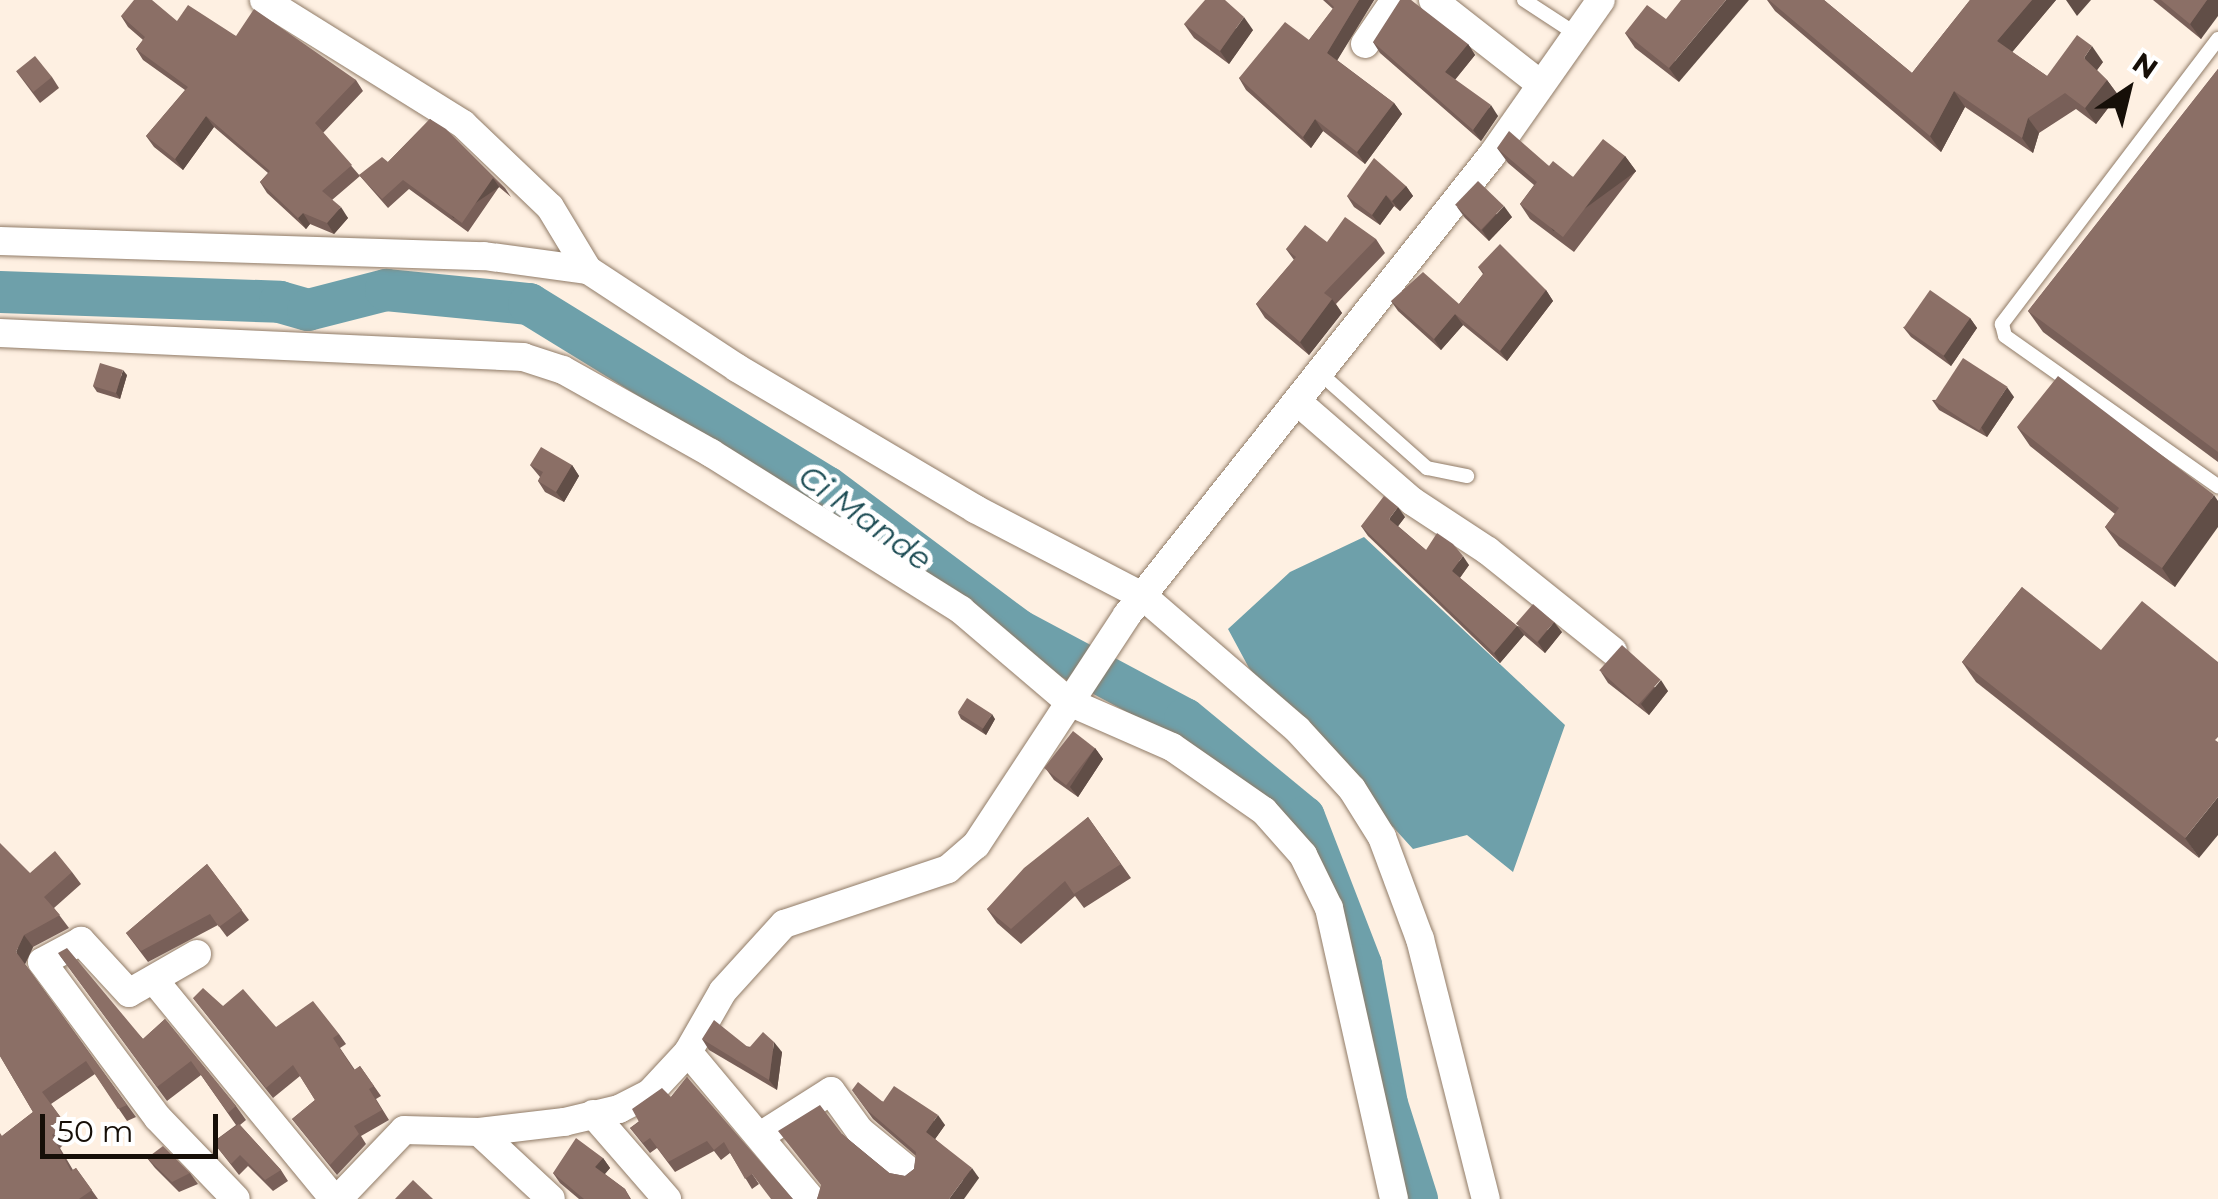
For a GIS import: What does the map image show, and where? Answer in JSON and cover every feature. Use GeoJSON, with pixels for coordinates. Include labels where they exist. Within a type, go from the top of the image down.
{"type":"FeatureCollection","features":[{"type":"Feature","properties":{"kind":"street"},"geometry":{"type":"LineString","coordinates":[[264,0],[463,124],[550,207],[588,270],[737,368],[1135,606],[1296,728],[1352,790],[1382,838],[1420,940],[1486,1199]]}},
{"type":"Feature","properties":{"kind":"street"},"geometry":{"type":"LineString","coordinates":[[1365,44],[1395,0]]}},
{"type":"Feature","properties":{"kind":"street"},"geometry":{"type":"LineString","coordinates":[[1432,0],[1538,83]]}},
{"type":"Feature","properties":{"kind":"street"},"geometry":{"type":"LineString","coordinates":[[154,980],[336,1199],[397,1133],[479,1132],[593,1114],[649,1094],[688,1052],[724,991],[784,924],[948,869],[976,845],[1135,606],[1492,154],[1538,83],[1576,34],[1591,4]]}},
{"type":"Feature","properties":{"kind":"street"},"geometry":{"type":"LineString","coordinates":[[0,241],[484,256],[588,270]]}},
{"type":"Feature","properties":{"kind":"street"},"geometry":{"type":"LineString","coordinates":[[0,333],[267,350],[429,349],[523,357],[563,370],[961,610],[1071,698],[1216,773],[1264,811],[1303,855],[1329,908],[1394,1199]]}},
{"type":"Feature","properties":{"kind":"street"},"geometry":{"type":"LineString","coordinates":[[1298,403],[1412,502],[1488,551],[1613,651]]}},
{"type":"Feature","properties":{"kind":"street"},"geometry":{"type":"LineString","coordinates":[[197,954],[130,993],[81,940],[42,962],[158,1118],[236,1199]]}},
{"type":"Feature","properties":{"kind":"street"},"geometry":{"type":"LineString","coordinates":[[688,1052],[811,1199]]}},
{"type":"Feature","properties":{"kind":"street"},"geometry":{"type":"LineString","coordinates":[[760,1136],[831,1091],[860,1131],[906,1169]]}},
{"type":"Feature","properties":{"kind":"street"},"geometry":{"type":"LineString","coordinates":[[593,1114],[667,1199]]}},
{"type":"Feature","properties":{"kind":"street"},"geometry":{"type":"LineString","coordinates":[[479,1132],[551,1199]]}},
{"type":"Feature","properties":{"kind":"lane"},"geometry":{"type":"LineString","coordinates":[[1524,0],[1576,34]]}},
{"type":"Feature","properties":{"kind":"lane"},"geometry":{"type":"LineString","coordinates":[[2218,39],[2002,324],[2005,336],[2218,486]]}},
{"type":"Feature","properties":{"kind":"lane"},"geometry":{"type":"LineString","coordinates":[[1321,374],[1427,468],[1468,476]]}},
{"type":"Feature","properties":{"kind":"water"},"geometry":{"type":"Polygon","coordinates":[[[1364,537],[1565,725],[1513,872],[1467,835],[1413,849],[1249,668],[1228,629],[1290,572],[1364,537]]]}},
{"type":"Feature","properties":{"kind":"building"},"geometry":{"type":"Polygon","coordinates":[[[134,0],[152,0],[177,21],[188,5],[236,36],[254,9],[356,80],[315,123],[352,165],[322,191],[341,207],[327,223],[303,213],[298,218],[260,182],[270,171],[206,116],[175,159],[146,136],[188,87],[136,49],[145,37],[121,16],[134,0]]]}},
{"type":"Feature","properties":{"kind":"building"},"geometry":{"type":"Polygon","coordinates":[[[1205,0],[1225,0],[1244,17],[1220,51],[1184,24],[1205,0]]]}},
{"type":"Feature","properties":{"kind":"building"},"geometry":{"type":"Polygon","coordinates":[[[1327,0],[1359,0],[1327,53],[1394,103],[1357,152],[1315,119],[1303,137],[1239,78],[1285,22],[1309,40],[1334,7],[1327,0]]]}},
{"type":"Feature","properties":{"kind":"building"},"geometry":{"type":"Polygon","coordinates":[[[1400,0],[1411,0],[1468,44],[1445,72],[1491,105],[1473,130],[1373,42],[1400,0]]]}},
{"type":"Feature","properties":{"kind":"building"},"geometry":{"type":"Polygon","coordinates":[[[1681,0],[1726,0],[1669,68],[1625,33],[1647,5],[1666,19],[1681,0]]]}},
{"type":"Feature","properties":{"kind":"building"},"geometry":{"type":"Polygon","coordinates":[[[1769,0],[1824,0],[1912,73],[1970,0],[2032,0],[1997,41],[2047,76],[2077,35],[2092,46],[2084,58],[2107,80],[2085,108],[2065,93],[2028,118],[2022,138],[1954,91],[1930,136],[1769,0]]]}},
{"type":"Feature","properties":{"kind":"building"},"geometry":{"type":"Polygon","coordinates":[[[2161,0],[2207,0],[2190,24],[2161,0]]]}},
{"type":"Feature","properties":{"kind":"building"},"geometry":{"type":"Polygon","coordinates":[[[35,56],[52,77],[33,92],[16,71],[35,56]]]}},
{"type":"Feature","properties":{"kind":"building"},"geometry":{"type":"Polygon","coordinates":[[[2218,69],[2218,452],[2028,311],[2218,69]]]}},
{"type":"Feature","properties":{"kind":"building"},"geometry":{"type":"Polygon","coordinates":[[[430,119],[446,129],[505,188],[493,178],[462,223],[403,180],[382,199],[359,175],[382,157],[388,162],[430,119]]]}},
{"type":"Feature","properties":{"kind":"building"},"geometry":{"type":"Polygon","coordinates":[[[1509,131],[1549,166],[1553,161],[1573,177],[1603,139],[1625,156],[1563,237],[1520,204],[1537,182],[1497,148],[1509,131]]]}},
{"type":"Feature","properties":{"kind":"building"},"geometry":{"type":"Polygon","coordinates":[[[1374,158],[1406,186],[1392,201],[1386,195],[1372,215],[1347,196],[1374,158]]]}},
{"type":"Feature","properties":{"kind":"building"},"geometry":{"type":"Polygon","coordinates":[[[1478,181],[1504,206],[1481,230],[1455,205],[1478,181]]]}},
{"type":"Feature","properties":{"kind":"building"},"geometry":{"type":"Polygon","coordinates":[[[1345,217],[1376,239],[1324,293],[1332,299],[1300,342],[1256,304],[1296,257],[1286,249],[1305,225],[1327,242],[1345,217]]]}},
{"type":"Feature","properties":{"kind":"building"},"geometry":{"type":"Polygon","coordinates":[[[1500,244],[1546,290],[1500,351],[1455,314],[1434,339],[1391,301],[1423,272],[1459,304],[1484,273],[1478,267],[1500,244]]]}},
{"type":"Feature","properties":{"kind":"building"},"geometry":{"type":"Polygon","coordinates":[[[1930,290],[1970,318],[1944,356],[1904,328],[1930,290]]]}},
{"type":"Feature","properties":{"kind":"building"},"geometry":{"type":"Polygon","coordinates":[[[1963,358],[2007,387],[1979,430],[1935,402],[1963,358]]]}},
{"type":"Feature","properties":{"kind":"building"},"geometry":{"type":"Polygon","coordinates":[[[100,363],[123,370],[116,393],[93,386],[100,363]]]}},
{"type":"Feature","properties":{"kind":"building"},"geometry":{"type":"Polygon","coordinates":[[[2058,376],[2214,495],[2162,568],[2105,527],[2119,508],[2017,427],[2058,376]]]}},
{"type":"Feature","properties":{"kind":"building"},"geometry":{"type":"Polygon","coordinates":[[[541,447],[572,465],[556,492],[538,481],[543,472],[530,465],[541,447]]]}},
{"type":"Feature","properties":{"kind":"building"},"geometry":{"type":"Polygon","coordinates":[[[1384,496],[1398,507],[1389,519],[1426,550],[1437,533],[1453,544],[1463,556],[1452,571],[1517,626],[1494,653],[1361,526],[1384,496]]]}},
{"type":"Feature","properties":{"kind":"building"},"geometry":{"type":"Polygon","coordinates":[[[2022,587],[2101,650],[2142,601],[2218,662],[2218,797],[2185,838],[1962,662],[2022,587]]]}},
{"type":"Feature","properties":{"kind":"building"},"geometry":{"type":"Polygon","coordinates":[[[1533,604],[1554,622],[1537,642],[1516,624],[1533,604]]]}},
{"type":"Feature","properties":{"kind":"building"},"geometry":{"type":"Polygon","coordinates":[[[1622,645],[1661,680],[1638,705],[1599,670],[1622,645]]]}},
{"type":"Feature","properties":{"kind":"building"},"geometry":{"type":"Polygon","coordinates":[[[967,698],[992,714],[983,729],[958,712],[967,698]]]}},
{"type":"Feature","properties":{"kind":"building"},"geometry":{"type":"Polygon","coordinates":[[[1073,731],[1095,748],[1066,785],[1044,768],[1073,731]]]}},
{"type":"Feature","properties":{"kind":"building"},"geometry":{"type":"Polygon","coordinates":[[[1088,817],[1121,864],[1074,894],[1065,881],[1011,929],[987,909],[1024,868],[1088,817]]]}},
{"type":"Feature","properties":{"kind":"building"},"geometry":{"type":"Polygon","coordinates":[[[0,843],[30,873],[55,851],[72,872],[44,897],[60,915],[24,935],[16,952],[127,1105],[118,1109],[86,1061],[42,1092],[65,1123],[52,1135],[71,1171],[76,1168],[92,1190],[79,1199],[0,1199],[0,1133],[2,1136],[33,1112],[0,1056],[0,843]]]}},
{"type":"Feature","properties":{"kind":"building"},"geometry":{"type":"Polygon","coordinates":[[[207,864],[242,910],[219,927],[210,914],[141,951],[126,933],[207,864]]]}},
{"type":"Feature","properties":{"kind":"building"},"geometry":{"type":"Polygon","coordinates":[[[67,948],[143,1039],[165,1019],[236,1106],[228,1113],[191,1061],[157,1087],[58,953],[67,948]]]}},
{"type":"Feature","properties":{"kind":"building"},"geometry":{"type":"Polygon","coordinates":[[[203,988],[223,1006],[243,989],[276,1027],[313,1001],[339,1034],[333,1038],[354,1070],[360,1066],[374,1086],[369,1089],[382,1110],[354,1126],[359,1134],[330,1165],[292,1119],[315,1100],[293,1065],[266,1088],[193,998],[203,988]]]}},
{"type":"Feature","properties":{"kind":"building"},"geometry":{"type":"Polygon","coordinates":[[[714,1020],[749,1048],[763,1032],[774,1042],[769,1080],[702,1039],[714,1020]]]}},
{"type":"Feature","properties":{"kind":"building"},"geometry":{"type":"Polygon","coordinates":[[[687,1077],[793,1199],[771,1199],[752,1174],[745,1179],[724,1142],[714,1150],[707,1141],[668,1162],[650,1138],[643,1143],[630,1128],[639,1122],[632,1109],[662,1088],[671,1097],[687,1077]]]}},
{"type":"Feature","properties":{"kind":"building"},"geometry":{"type":"Polygon","coordinates":[[[858,1082],[883,1102],[894,1086],[938,1115],[926,1132],[972,1168],[949,1199],[817,1199],[821,1185],[778,1131],[820,1105],[842,1134],[889,1173],[905,1176],[914,1169],[916,1152],[866,1109],[852,1090],[858,1082]]]}},
{"type":"Feature","properties":{"kind":"building"},"geometry":{"type":"Polygon","coordinates":[[[239,1124],[281,1170],[265,1180],[240,1155],[231,1164],[213,1142],[239,1124]]]}},
{"type":"Feature","properties":{"kind":"building"},"geometry":{"type":"Polygon","coordinates":[[[576,1138],[603,1158],[595,1167],[625,1189],[630,1199],[584,1199],[553,1173],[576,1138]]]}},
{"type":"Feature","properties":{"kind":"building"},"geometry":{"type":"Polygon","coordinates":[[[163,1146],[190,1173],[172,1182],[147,1158],[163,1146]]]}},
{"type":"Feature","properties":{"kind":"building"},"geometry":{"type":"Polygon","coordinates":[[[413,1180],[433,1199],[395,1199],[413,1180]]]}},
{"type":"Feature","properties":{"kind":"waterway","name":"Ci Mande"},"geometry":{"type":"LineString","coordinates":[[0,292],[280,302],[308,310],[386,290],[529,304],[827,487],[1018,630],[1185,719],[1304,817],[1361,965],[1387,1104],[1417,1199]]}}]}
